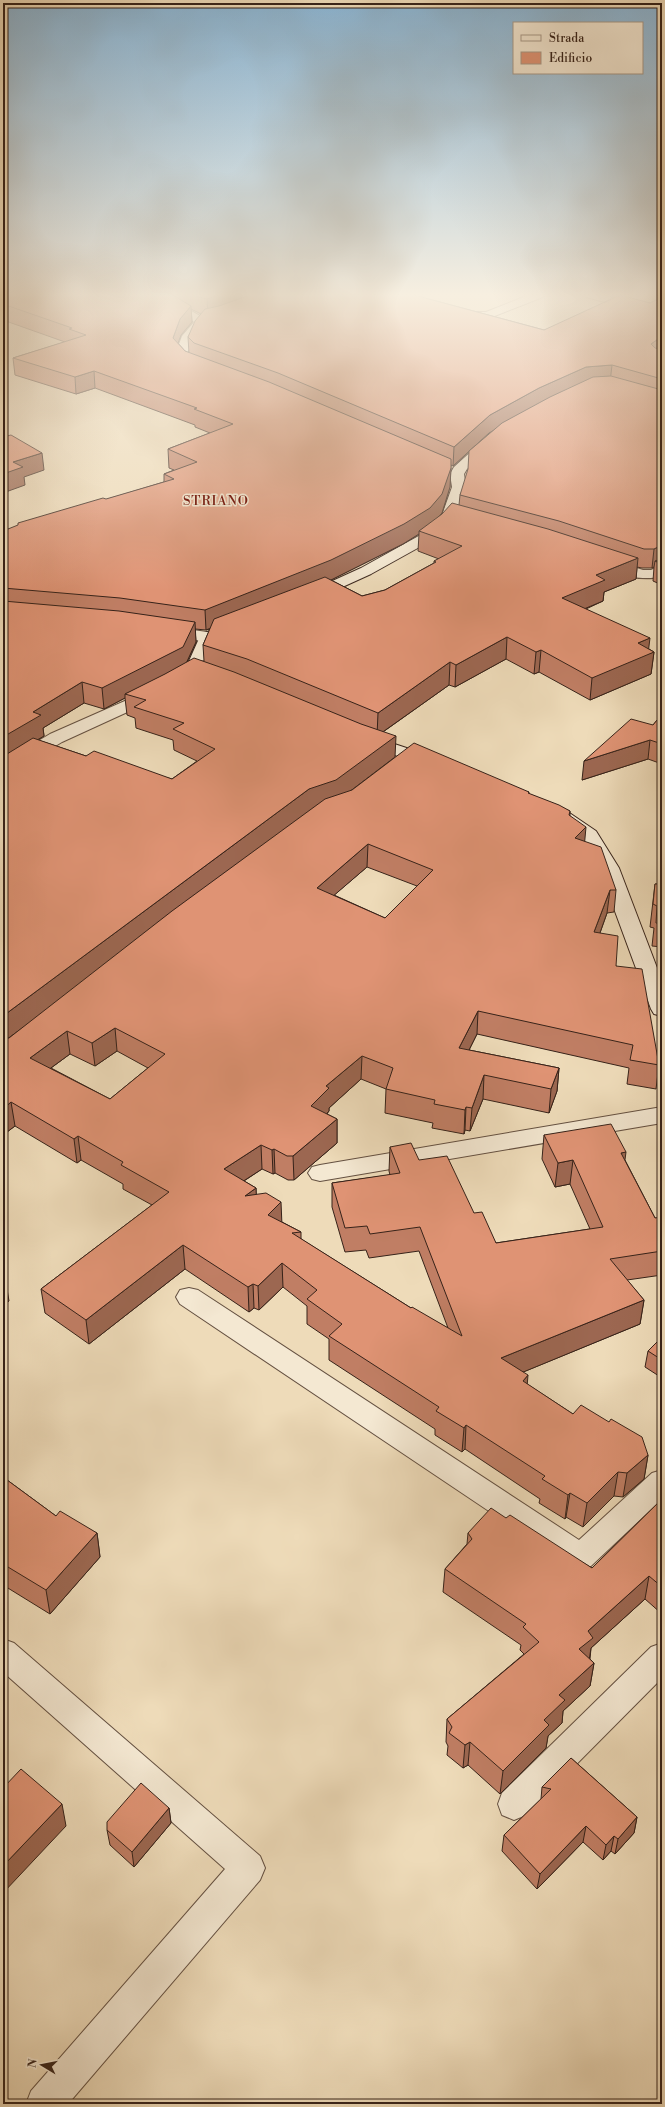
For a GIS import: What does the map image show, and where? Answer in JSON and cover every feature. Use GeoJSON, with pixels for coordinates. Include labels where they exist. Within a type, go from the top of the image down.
{"type":"FeatureCollection","features":[{"type":"Feature","properties":{"kind":"street"},"geometry":{"type":"LineString","coordinates":[[296,602],[366,571],[397,555],[455,518],[459,487],[453,472],[502,433]]}},
{"type":"Feature","properties":{"kind":"street"},"geometry":{"type":"LineString","coordinates":[[596,560],[648,576],[655,575],[662,570]]}},
{"type":"Feature","properties":{"kind":"street"},"geometry":{"type":"LineString","coordinates":[[152,629],[207,637],[240,625]]}},
{"type":"Feature","properties":{"kind":"street"},"geometry":{"type":"LineString","coordinates":[[3,770],[56,738],[118,711],[180,678],[207,637]]}},
{"type":"Feature","properties":{"kind":"street"},"geometry":{"type":"LineString","coordinates":[[180,678],[227,682]]}},
{"type":"Feature","properties":{"kind":"street"},"geometry":{"type":"LineString","coordinates":[[353,734],[448,769]]}},
{"type":"Feature","properties":{"kind":"street"},"geometry":{"type":"LineString","coordinates":[[393,769],[412,755]]}},
{"type":"Feature","properties":{"kind":"street"},"geometry":{"type":"LineString","coordinates":[[543,806],[589,835],[609,868],[662,1009]]}},
{"type":"Feature","properties":{"kind":"street"},"geometry":{"type":"LineString","coordinates":[[320,1173],[662,1115]]}},
{"type":"Feature","properties":{"kind":"street"},"geometry":{"type":"LineString","coordinates":[[189,1297],[581,1557],[662,1481]]}},
{"type":"Feature","properties":{"kind":"street"},"geometry":{"type":"LineString","coordinates":[[3,1653],[248,1868],[44,2104]]}},
{"type":"Feature","properties":{"kind":"street"},"geometry":{"type":"LineString","coordinates":[[514,1804],[662,1657]]}},
{"type":"Feature","properties":{"kind":"building"},"geometry":{"type":"Polygon","coordinates":[[[156,393],[296,393],[451,459],[451,468],[442,494],[430,508],[404,524],[331,560],[205,610],[120,598],[3,588],[3,531],[18,525],[18,523],[174,479],[164,474],[197,462],[168,449],[233,424],[194,409],[197,408],[156,393]]]}},
{"type":"Feature","properties":{"kind":"building"},"geometry":{"type":"Polygon","coordinates":[[[326,393],[529,393],[490,415],[454,447],[326,393]]]}},
{"type":"Feature","properties":{"kind":"building"},"geometry":{"type":"Polygon","coordinates":[[[558,393],[662,393],[662,545],[654,549],[644,549],[559,521],[460,495],[468,469],[469,451],[502,423],[558,393]]]}},
{"type":"Feature","properties":{"kind":"building"},"geometry":{"type":"Polygon","coordinates":[[[11,435],[42,453],[13,462],[23,467],[3,474],[3,437],[11,435]]]}},
{"type":"Feature","properties":{"kind":"building"},"geometry":{"type":"Polygon","coordinates":[[[452,503],[548,529],[638,558],[596,575],[605,580],[562,598],[650,638],[638,643],[654,652],[592,678],[541,650],[536,652],[507,637],[456,665],[450,662],[378,713],[247,659],[203,645],[214,619],[325,577],[362,596],[385,590],[436,562],[434,561],[462,546],[419,531],[442,514],[452,503]]]}},
{"type":"Feature","properties":{"kind":"building"},"geometry":{"type":"Polygon","coordinates":[[[662,559],[662,564],[655,561],[662,559]]]}},
{"type":"Feature","properties":{"kind":"building"},"geometry":{"type":"Polygon","coordinates":[[[3,601],[119,611],[195,622],[183,647],[102,688],[82,682],[33,712],[41,715],[3,737],[3,601]]]}},
{"type":"Feature","properties":{"kind":"building"},"geometry":{"type":"Polygon","coordinates":[[[194,658],[234,672],[361,724],[396,736],[336,780],[309,789],[3,1016],[3,754],[7,754],[33,738],[86,756],[94,751],[172,779],[215,749],[173,729],[184,723],[134,707],[146,700],[125,694],[194,658]]]}},
{"type":"Feature","properties":{"kind":"building"},"geometry":{"type":"Polygon","coordinates":[[[662,714],[662,744],[650,740],[584,761],[631,719],[653,725],[662,714]]]}},
{"type":"Feature","properties":{"kind":"building"},"geometry":{"type":"Polygon","coordinates":[[[414,743],[570,811],[569,815],[586,827],[575,838],[601,847],[616,890],[610,890],[594,932],[618,936],[616,966],[642,969],[659,1065],[630,1060],[633,1045],[478,1011],[459,1048],[559,1068],[551,1089],[484,1075],[472,1108],[466,1107],[465,1110],[434,1104],[435,1100],[386,1089],[393,1068],[362,1056],[326,1086],[329,1088],[311,1106],[337,1119],[293,1156],[287,1156],[274,1149],[272,1150],[261,1145],[224,1169],[256,1188],[245,1196],[266,1193],[281,1202],[268,1215],[301,1232],[292,1233],[411,1308],[412,1307],[462,1336],[420,1227],[370,1234],[367,1226],[345,1228],[332,1183],[400,1173],[390,1147],[411,1143],[419,1160],[447,1156],[474,1213],[482,1212],[496,1243],[603,1227],[573,1160],[558,1163],[544,1135],[611,1124],[626,1152],[621,1153],[655,1218],[661,1217],[662,1220],[662,1251],[610,1259],[644,1300],[501,1358],[528,1375],[523,1381],[573,1414],[581,1405],[609,1422],[611,1419],[642,1437],[648,1455],[627,1473],[618,1472],[587,1503],[570,1493],[568,1495],[542,1479],[545,1476],[466,1425],[464,1428],[436,1411],[439,1407],[329,1336],[342,1324],[307,1299],[317,1290],[282,1263],[258,1286],[253,1284],[248,1287],[183,1245],[86,1320],[41,1289],[169,1192],[121,1165],[123,1162],[78,1136],[74,1139],[11,1102],[3,1109],[3,1039],[9,1038],[172,911],[325,799],[352,790],[414,743]],[[368,844],[317,888],[385,918],[433,870],[368,844]],[[115,1028],[92,1043],[67,1031],[30,1058],[110,1099],[165,1054],[115,1028]]]}},
{"type":"Feature","properties":{"kind":"building"},"geometry":{"type":"Polygon","coordinates":[[[655,884],[662,884],[662,924],[656,923],[657,906],[653,904],[655,884]]]}},
{"type":"Feature","properties":{"kind":"building"},"geometry":{"type":"Polygon","coordinates":[[[662,1337],[662,1360],[648,1351],[662,1337]]]}},
{"type":"Feature","properties":{"kind":"building"},"geometry":{"type":"Polygon","coordinates":[[[3,1477],[56,1516],[60,1511],[97,1533],[46,1590],[3,1564],[3,1477]]]}},
{"type":"Feature","properties":{"kind":"building"},"geometry":{"type":"Polygon","coordinates":[[[662,1499],[662,1587],[649,1576],[588,1631],[593,1638],[579,1649],[594,1663],[559,1695],[565,1700],[544,1720],[549,1725],[503,1771],[470,1742],[465,1745],[449,1733],[452,1727],[447,1719],[539,1642],[523,1627],[526,1624],[445,1569],[472,1539],[468,1533],[491,1508],[506,1518],[510,1515],[592,1568],[662,1499]]]}},
{"type":"Feature","properties":{"kind":"building"},"geometry":{"type":"Polygon","coordinates":[[[571,1758],[637,1817],[618,1839],[614,1836],[606,1845],[586,1826],[540,1874],[504,1835],[551,1789],[542,1787],[571,1758]]]}},
{"type":"Feature","properties":{"kind":"building"},"geometry":{"type":"Polygon","coordinates":[[[21,1769],[62,1804],[3,1866],[3,1788],[21,1769]]]}},
{"type":"Feature","properties":{"kind":"building"},"geometry":{"type":"Polygon","coordinates":[[[141,1783],[169,1808],[132,1852],[107,1830],[107,1822],[141,1783]]]}},
{"type":"Feature","properties":{"kind":"district","name":"STRIANO"},"geometry":{"type":"Point","coordinates":[216,500]}}]}
